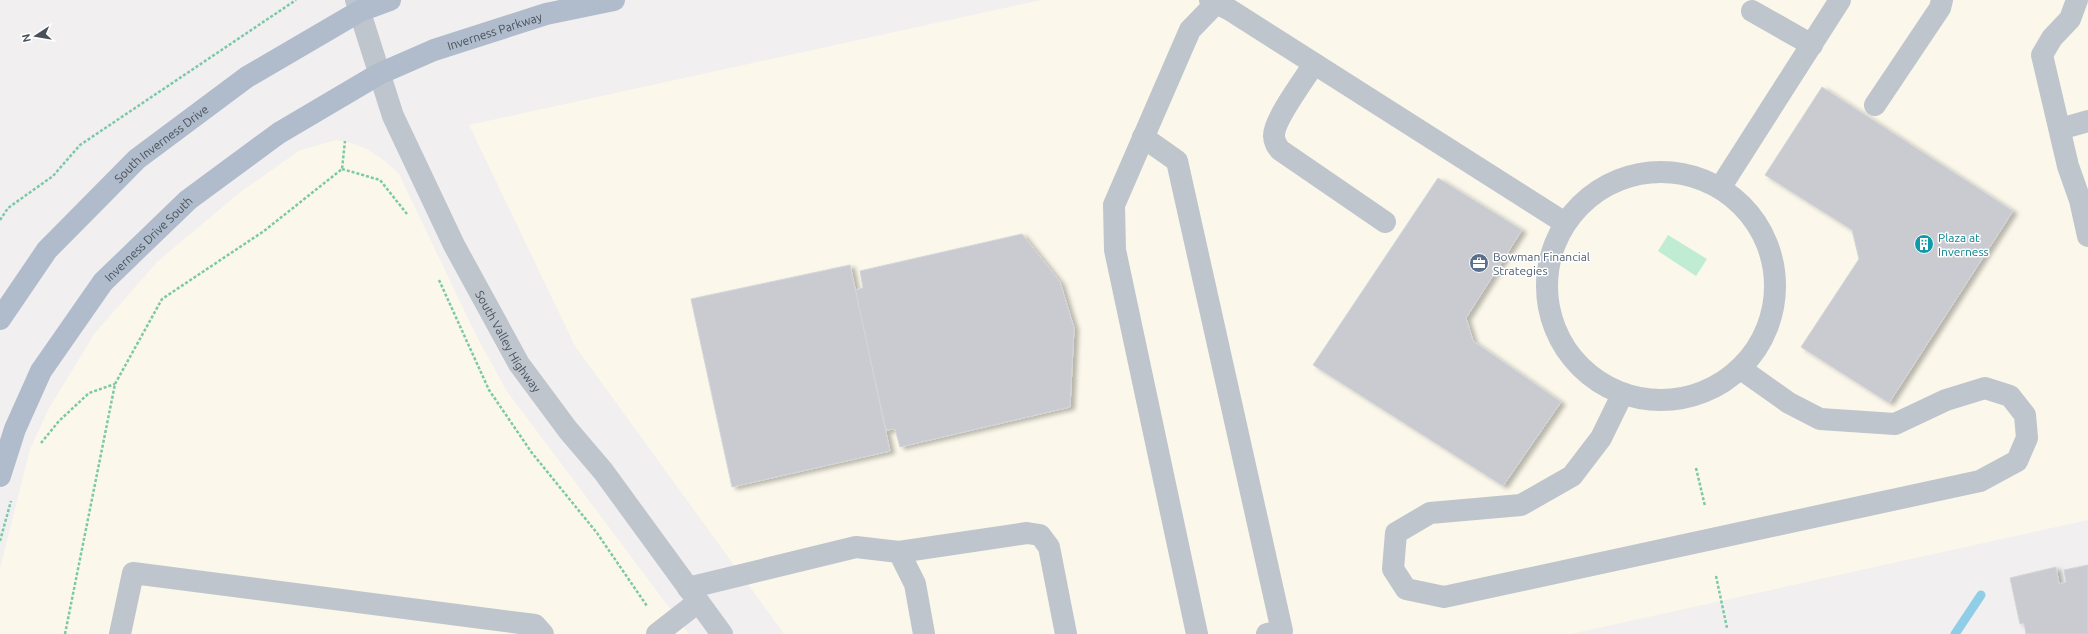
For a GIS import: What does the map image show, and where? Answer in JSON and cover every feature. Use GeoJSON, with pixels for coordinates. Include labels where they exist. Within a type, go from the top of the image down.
{"type":"FeatureCollection","features":[{"type":"Feature","properties":{"kind":"main road"},"geometry":{"type":"LineString","coordinates":[[358,6],[390,0]]}},
{"type":"Feature","properties":{"kind":"main road","name":"Inverness Parkway"},"geometry":{"type":"LineString","coordinates":[[379,74],[434,50],[546,14],[614,0]]}},
{"type":"Feature","properties":{"kind":"main road","name":"South Inverness Drive"},"geometry":{"type":"LineString","coordinates":[[0,319],[47,250],[137,158],[247,77],[358,6]]}},
{"type":"Feature","properties":{"kind":"main road","name":"Inverness Drive South"},"geometry":{"type":"LineString","coordinates":[[0,476],[15,430],[41,371],[103,282],[188,200],[279,133],[379,74]]}},
{"type":"Feature","properties":{"kind":"street"},"geometry":{"type":"LineString","coordinates":[[1720,188],[1840,0]]}},
{"type":"Feature","properties":{"kind":"street"},"geometry":{"type":"LineString","coordinates":[[1875,105],[1940,8],[1942,0]]}},
{"type":"Feature","properties":{"kind":"street"},"geometry":{"type":"LineString","coordinates":[[2077,0],[2070,19],[2052,38],[2042,55],[2068,166],[2080,200],[2088,236]]}},
{"type":"Feature","properties":{"kind":"street"},"geometry":{"type":"LineString","coordinates":[[1196,634],[1116,250],[1114,205],[1190,30],[1215,1],[1565,223]]}},
{"type":"Feature","properties":{"kind":"street","name":"South Valley Highway"},"geometry":{"type":"LineString","coordinates":[[358,6],[393,116],[454,245],[519,364],[568,430],[603,471],[722,634]]}},
{"type":"Feature","properties":{"kind":"street"},"geometry":{"type":"LineString","coordinates":[[1752,11],[1812,45]]}},
{"type":"Feature","properties":{"kind":"street"},"geometry":{"type":"LineString","coordinates":[[1314,64],[1280,118],[1274,135],[1276,144],[1280,150],[1385,222]]}},
{"type":"Feature","properties":{"kind":"street"},"geometry":{"type":"LineString","coordinates":[[2060,129],[2088,121]]}},
{"type":"Feature","properties":{"kind":"street"},"geometry":{"type":"LineString","coordinates":[[1144,137],[1177,161],[1282,631],[1267,634]]}},
{"type":"Feature","properties":{"kind":"street"},"geometry":{"type":"LineString","coordinates":[[1653,171],[1688,174],[1720,188],[1747,210],[1766,240],[1775,274],[1774,308],[1762,342],[1741,369],[1715,388],[1685,399],[1653,401],[1622,395],[1592,378],[1568,353],[1552,323],[1546,289],[1550,255],[1565,223],[1588,197],[1618,179],[1653,171]]}},
{"type":"Feature","properties":{"kind":"street"},"geometry":{"type":"LineString","coordinates":[[1622,395],[1601,438],[1572,476],[1521,505],[1430,513],[1396,534],[1393,569],[1406,589],[1444,597],[1980,481],[2017,461],[2027,438],[2025,416],[2010,396],[1985,388],[1946,400],[1895,424],[1820,419],[1789,403],[1741,369]]}},
{"type":"Feature","properties":{"kind":"street"},"geometry":{"type":"LineString","coordinates":[[657,634],[693,595],[856,547],[900,552],[1027,533],[1040,535],[1049,547],[1066,634]]}},
{"type":"Feature","properties":{"kind":"street"},"geometry":{"type":"LineString","coordinates":[[900,552],[914,584],[924,634]]}},
{"type":"Feature","properties":{"kind":"street"},"geometry":{"type":"LineString","coordinates":[[120,634],[133,573],[535,625],[543,634]]}},
{"type":"Feature","properties":{"kind":"path"},"geometry":{"type":"LineString","coordinates":[[0,220],[8,208],[53,176],[80,145],[296,0]]}},
{"type":"Feature","properties":{"kind":"path"},"geometry":{"type":"LineString","coordinates":[[65,634],[115,384],[162,299],[264,231],[342,169],[345,141]]}},
{"type":"Feature","properties":{"kind":"path"},"geometry":{"type":"LineString","coordinates":[[38,447],[59,421],[89,393],[115,384]]}},
{"type":"Feature","properties":{"kind":"path"},"geometry":{"type":"LineString","coordinates":[[1696,468],[1705,506]]}},
{"type":"Feature","properties":{"kind":"path"},"geometry":{"type":"LineString","coordinates":[[0,541],[13,495]]}},
{"type":"Feature","properties":{"kind":"path"},"geometry":{"type":"LineString","coordinates":[[1716,576],[1727,628]]}},
{"type":"Feature","properties":{"kind":"shaded area"},"geometry":{"type":"Polygon","coordinates":[[[1041,0],[2088,0],[2088,520],[1571,634],[784,634],[575,346],[469,125],[1041,0]]]}},
{"type":"Feature","properties":{"kind":"shaded area"},"geometry":{"type":"Polygon","coordinates":[[[336,140],[351,143],[367,149],[385,161],[399,174],[475,333],[506,390],[689,634],[0,634],[0,568],[30,449],[49,408],[95,333],[157,262],[239,193],[300,150],[336,140]]]}},
{"type":"Feature","properties":{"kind":"green space"},"geometry":{"type":"Polygon","coordinates":[[[1668,235],[1707,259],[1696,276],[1658,251],[1668,235]]]}},
{"type":"Feature","properties":{"kind":"building","name":"Plaza at Inverness"},"geometry":{"type":"Polygon","coordinates":[[[1822,87],[2013,211],[1889,403],[1801,347],[1859,259],[1852,230],[1765,175],[1822,87]]]}},
{"type":"Feature","properties":{"kind":"building"},"geometry":{"type":"Polygon","coordinates":[[[1438,178],[1522,230],[1466,318],[1473,341],[1561,402],[1503,486],[1313,365],[1438,178]]]}},
{"type":"Feature","properties":{"kind":"building"},"geometry":{"type":"Polygon","coordinates":[[[1022,234],[1060,282],[1074,328],[1070,407],[900,447],[895,429],[886,430],[855,290],[863,288],[860,271],[1022,234]]]}},
{"type":"Feature","properties":{"kind":"building"},"geometry":{"type":"Polygon","coordinates":[[[850,265],[890,451],[732,487],[691,299],[850,265]]]}},
{"type":"Feature","properties":{"kind":"building"},"geometry":{"type":"Polygon","coordinates":[[[2088,565],[2088,634],[2026,634],[2024,623],[2020,624],[2010,578],[2056,567],[2059,584],[2066,582],[2064,570],[2088,565]]]}},
{"type":"Feature","properties":{"kind":"waterway"},"geometry":{"type":"LineString","coordinates":[[1955,634],[1981,595]]}},
{"type":"Feature","properties":{"kind":"place","name":"Plaza at Inverness"},"geometry":{"type":"Point","coordinates":[1924,244]}},
{"type":"Feature","properties":{"kind":"place","name":"Bowman Financial Strategies"},"geometry":{"type":"Point","coordinates":[1479,263]}}]}
